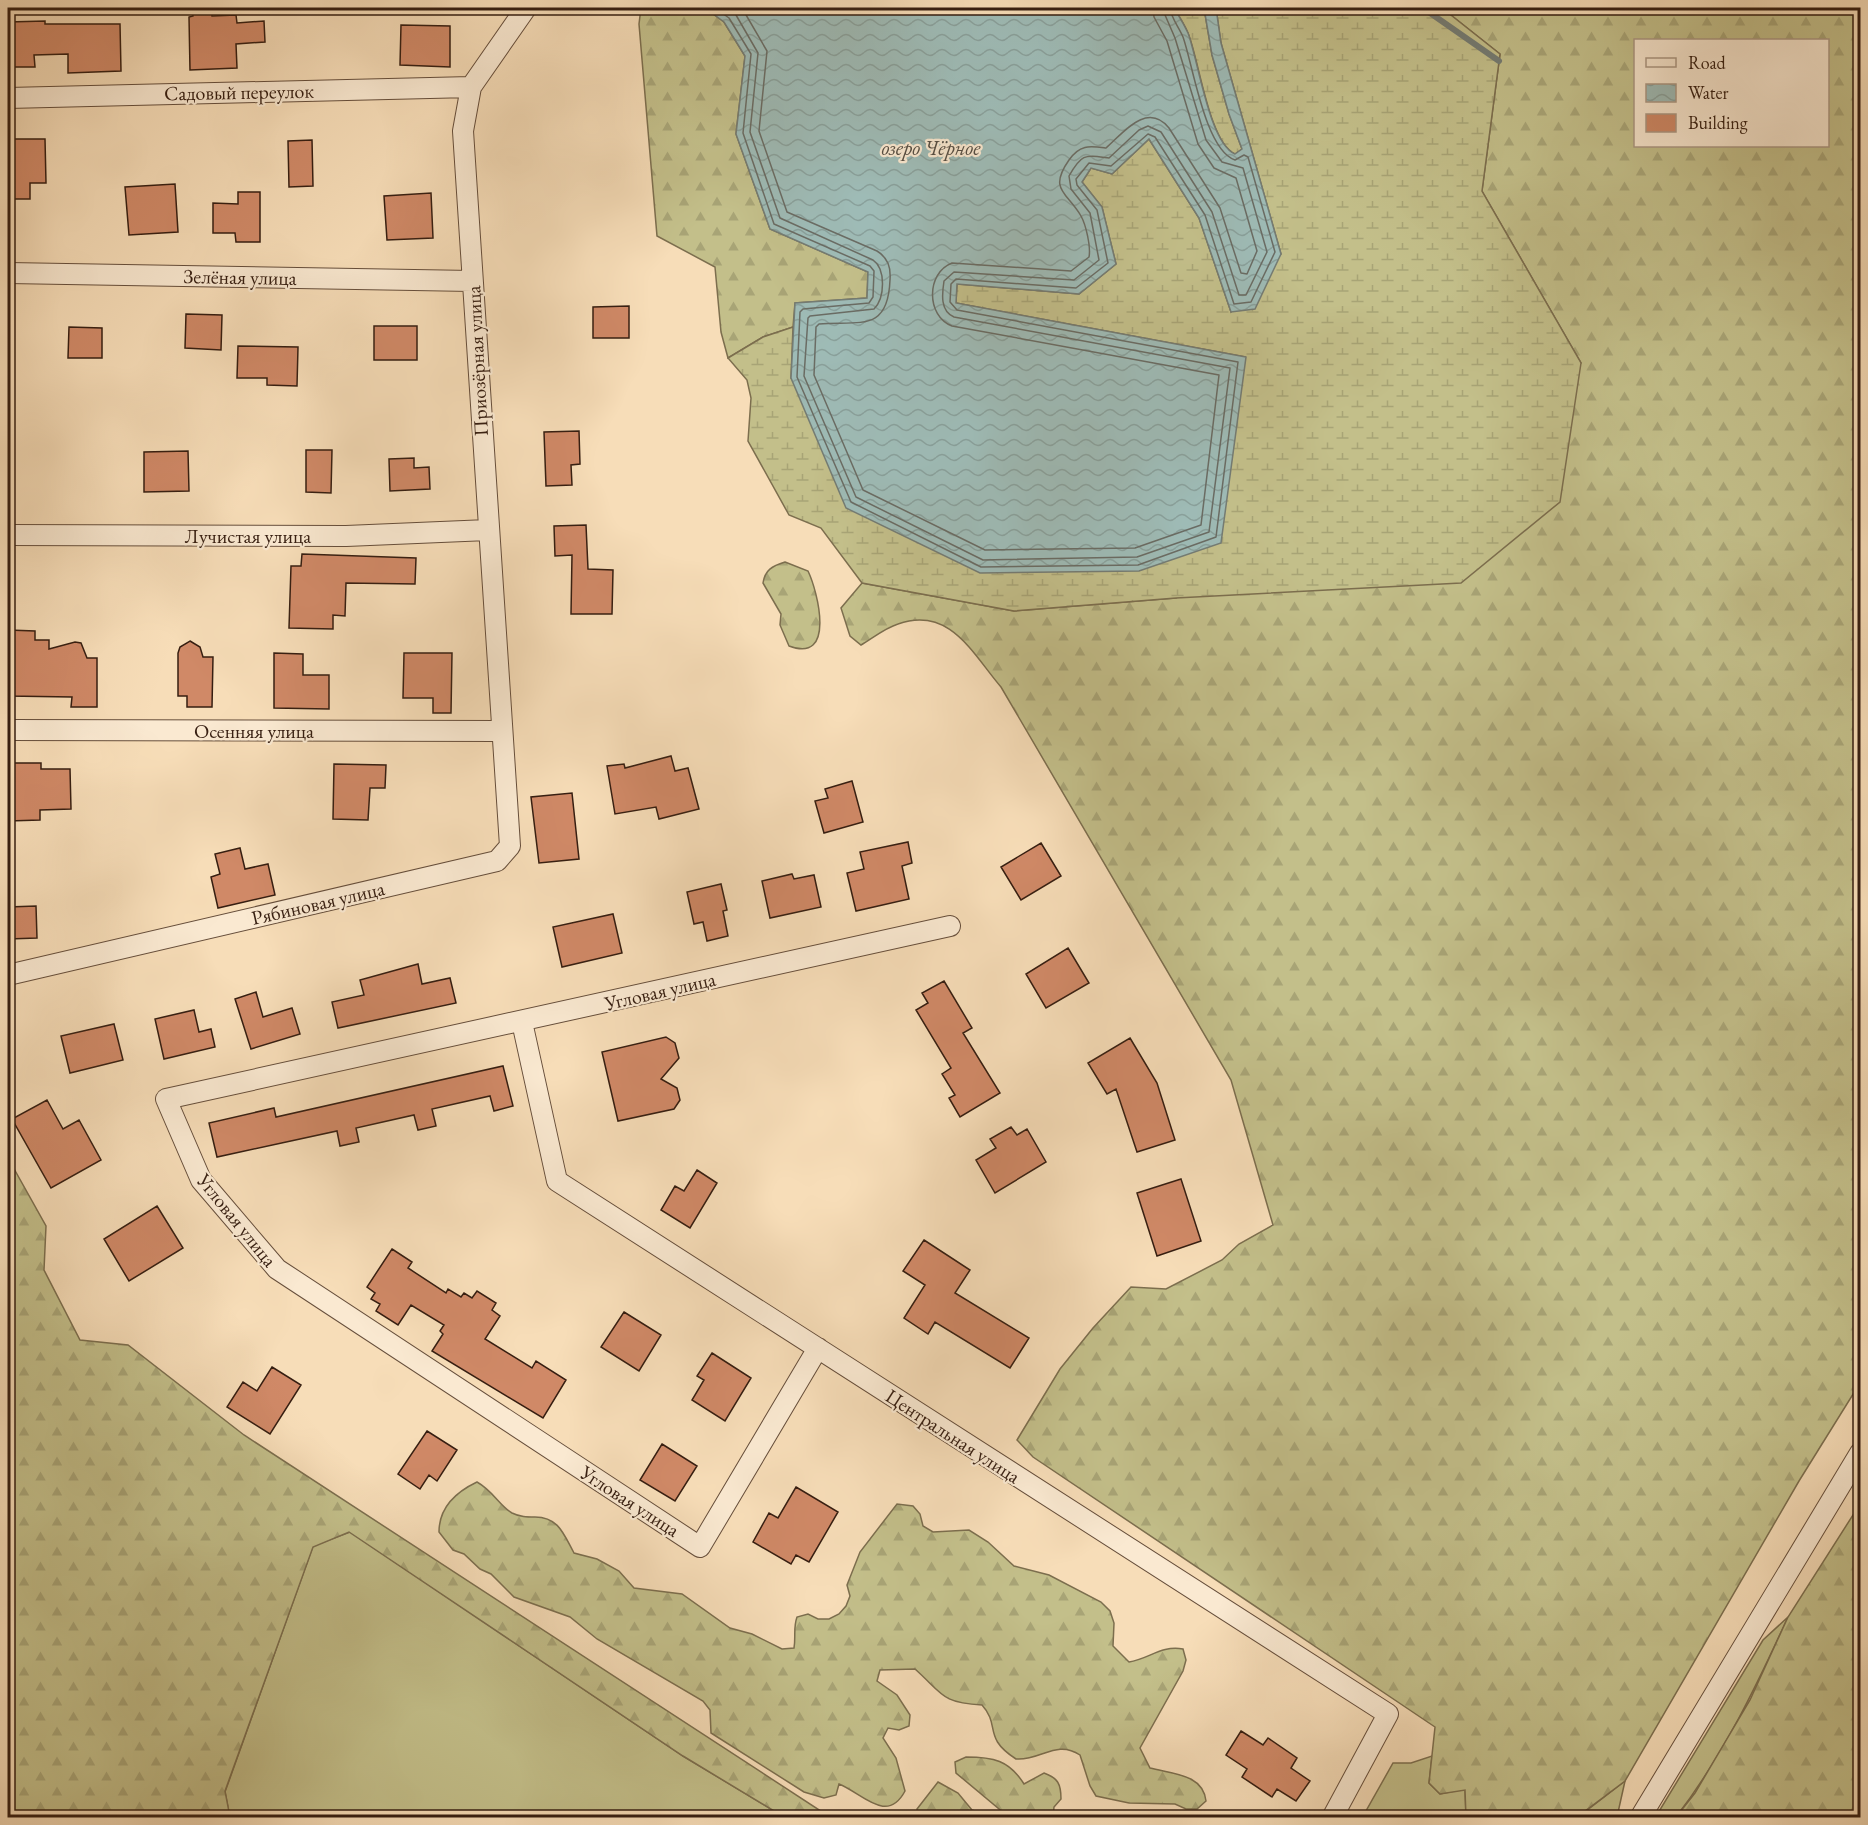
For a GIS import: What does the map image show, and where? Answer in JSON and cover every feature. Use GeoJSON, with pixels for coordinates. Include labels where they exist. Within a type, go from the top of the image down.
{"type":"FeatureCollection","features":[{"type":"Feature","properties":{"kind":"street","name":"Приозёрная улица"},"geometry":{"type":"LineString","coordinates":[[501,731],[463,131],[471,87],[526,8]]}},
{"type":"Feature","properties":{"kind":"street","name":"Садовый переулок"},"geometry":{"type":"LineString","coordinates":[[8,98],[471,87]]}},
{"type":"Feature","properties":{"kind":"street","name":"Зелёная улица"},"geometry":{"type":"LineString","coordinates":[[8,273],[472,281]]}},
{"type":"Feature","properties":{"kind":"street","name":"Лучистая улица"},"geometry":{"type":"LineString","coordinates":[[8,535],[346,536],[488,530]]}},
{"type":"Feature","properties":{"kind":"street","name":"Осенняя улица"},"geometry":{"type":"LineString","coordinates":[[8,730],[501,731]]}},
{"type":"Feature","properties":{"kind":"street","name":"Рябиновая улица"},"geometry":{"type":"LineString","coordinates":[[8,975],[497,861],[510,846],[501,731]]}},
{"type":"Feature","properties":{"kind":"street","name":"Угловая улица"},"geometry":{"type":"LineString","coordinates":[[818,1348],[700,1547],[277,1269],[201,1180],[166,1099],[950,926]]}},
{"type":"Feature","properties":{"kind":"street","name":"Центральная улица"},"geometry":{"type":"LineString","coordinates":[[522,1022],[557,1180],[1388,1714],[1332,1818]]}},
{"type":"Feature","properties":{"kind":"street"},"geometry":{"type":"LineString","coordinates":[[1640,1818],[1860,1453]]}},
{"type":"Feature","properties":{"kind":"green space"},"geometry":{"type":"Polygon","coordinates":[[[641,8],[705,8],[724,22],[745,56],[736,134],[770,229],[868,272],[867,298],[795,303],[793,327],[763,337],[728,358],[721,332],[715,267],[657,236],[639,24],[641,8]]]}},
{"type":"Feature","properties":{"kind":"green space"},"geometry":{"type":"Polygon","coordinates":[[[1174,8],[1204,8],[1212,55],[1242,149],[1235,154],[1226,147],[1218,134],[1188,33],[1174,8]]]}},
{"type":"Feature","properties":{"kind":"green space"},"geometry":{"type":"Polygon","coordinates":[[[1216,8],[1442,8],[1500,54],[1482,191],[1581,363],[1560,502],[1461,583],[1176,598],[1014,611],[862,583],[821,528],[789,515],[748,441],[751,398],[747,380],[728,358],[763,337],[793,327],[791,378],[1246,357],[956,303],[957,284],[1079,294],[1116,264],[1102,207],[1082,182],[1091,168],[1112,174],[1149,139],[1199,218],[1231,312],[1281,254],[1221,43],[1216,8]]]}},
{"type":"Feature","properties":{"kind":"green space"},"geometry":{"type":"Polygon","coordinates":[[[1442,8],[1860,8],[1860,1383],[1799,1481],[1625,1781],[1577,1817],[1466,1817],[1465,1790],[1440,1794],[1429,1783],[1435,1727],[1033,1457],[1017,1440],[1060,1369],[1093,1328],[1131,1287],[1166,1289],[1222,1260],[1239,1244],[1273,1225],[1231,1080],[1001,687],[969,647],[946,627],[932,621],[916,620],[893,626],[861,645],[850,636],[841,608],[862,583],[1014,611],[1176,598],[1581,363],[1482,191],[1500,54],[1442,8]]]}},
{"type":"Feature","properties":{"kind":"green space"},"geometry":{"type":"Polygon","coordinates":[[[785,562],[808,571],[816,594],[820,623],[818,636],[813,645],[804,649],[789,646],[780,625],[781,614],[763,583],[770,569],[785,562]]]}},
{"type":"Feature","properties":{"kind":"green space"},"geometry":{"type":"Polygon","coordinates":[[[8,1158],[46,1226],[44,1270],[80,1340],[128,1345],[244,1435],[830,1817],[784,1817],[683,1756],[349,1532],[313,1547],[225,1791],[230,1817],[8,1817],[8,1158]]]}},
{"type":"Feature","properties":{"kind":"green space"},"geometry":{"type":"Polygon","coordinates":[[[477,1482],[512,1513],[550,1520],[560,1528],[574,1553],[597,1559],[619,1571],[634,1588],[682,1594],[730,1628],[752,1634],[782,1649],[794,1648],[797,1617],[808,1614],[818,1619],[829,1619],[839,1614],[846,1606],[850,1596],[847,1585],[860,1552],[897,1504],[913,1506],[920,1514],[923,1526],[933,1532],[969,1530],[988,1542],[1014,1566],[1049,1575],[1101,1602],[1110,1611],[1114,1623],[1113,1646],[1129,1662],[1168,1649],[1183,1649],[1186,1660],[1183,1671],[1140,1748],[1150,1768],[1193,1780],[1204,1792],[1206,1801],[1197,1809],[1186,1809],[1175,1804],[1129,1803],[1096,1796],[1090,1786],[1080,1755],[1063,1749],[1025,1759],[1016,1759],[995,1738],[991,1719],[982,1705],[958,1702],[944,1696],[915,1669],[880,1670],[877,1681],[897,1695],[910,1715],[909,1726],[899,1730],[888,1728],[883,1738],[896,1758],[905,1791],[898,1801],[890,1806],[874,1804],[839,1784],[836,1795],[824,1798],[804,1792],[711,1733],[710,1710],[703,1701],[597,1639],[570,1617],[514,1597],[491,1574],[480,1569],[464,1554],[453,1550],[439,1532],[442,1515],[450,1501],[477,1482]]]}},
{"type":"Feature","properties":{"kind":"green space"},"geometry":{"type":"Polygon","coordinates":[[[1860,1504],[1860,1817],[1676,1817],[1695,1793],[1750,1700],[1788,1617],[1860,1504]]]}},
{"type":"Feature","properties":{"kind":"green space"},"geometry":{"type":"Polygon","coordinates":[[[350,1532],[683,1756],[784,1817],[230,1818],[225,1792],[313,1546],[350,1532]]]}},
{"type":"Feature","properties":{"kind":"green space"},"geometry":{"type":"Polygon","coordinates":[[[1788,1617],[1751,1695],[1709,1770],[1676,1817],[1655,1818],[1763,1640],[1788,1617]]]}},
{"type":"Feature","properties":{"kind":"green space"},"geometry":{"type":"Polygon","coordinates":[[[1432,1756],[1429,1783],[1440,1794],[1465,1789],[1466,1817],[1362,1818],[1393,1763],[1411,1763],[1432,1756]]]}},
{"type":"Feature","properties":{"kind":"green space"},"geometry":{"type":"Polygon","coordinates":[[[966,1757],[992,1759],[1000,1762],[1012,1770],[1024,1784],[1044,1773],[1056,1779],[1061,1799],[1054,1807],[1053,1817],[1004,1817],[1005,1814],[956,1773],[955,1762],[966,1757]]]}},
{"type":"Feature","properties":{"kind":"green space"},"geometry":{"type":"Polygon","coordinates":[[[1625,1781],[1617,1817],[1577,1818],[1625,1781]]]}},
{"type":"Feature","properties":{"kind":"green space"},"geometry":{"type":"Polygon","coordinates":[[[938,1782],[958,1793],[972,1810],[994,1817],[918,1817],[917,1809],[938,1782]]]}},
{"type":"Feature","properties":{"kind":"water","name":"озеро Чёрное"},"geometry":{"type":"Polygon","coordinates":[[[705,8],[1174,8],[1188,33],[1211,118],[1226,147],[1235,154],[1242,149],[1212,55],[1204,8],[1216,8],[1221,43],[1281,254],[1255,309],[1231,312],[1199,218],[1149,139],[1112,174],[1091,168],[1082,182],[1102,207],[1116,264],[1079,294],[957,284],[956,303],[1246,357],[1221,543],[1139,571],[980,573],[846,508],[791,378],[795,303],[867,298],[868,272],[770,229],[736,134],[745,56],[724,22],[705,8]]]}},
{"type":"Feature","properties":{"kind":"building"},"geometry":{"type":"Polygon","coordinates":[[[192,8],[211,8],[212,16],[236,15],[237,23],[264,21],[265,42],[236,44],[237,68],[190,70],[189,17],[193,16],[192,8]]]}},
{"type":"Feature","properties":{"kind":"building"},"geometry":{"type":"Polygon","coordinates":[[[45,21],[45,24],[120,24],[121,71],[68,73],[68,54],[34,55],[35,67],[8,67],[8,22],[45,21]]]}},
{"type":"Feature","properties":{"kind":"building"},"geometry":{"type":"Polygon","coordinates":[[[401,25],[450,26],[450,67],[400,65],[401,25]]]}},
{"type":"Feature","properties":{"kind":"building"},"geometry":{"type":"Polygon","coordinates":[[[8,139],[45,139],[46,183],[30,183],[30,199],[8,199],[8,139]]]}},
{"type":"Feature","properties":{"kind":"building"},"geometry":{"type":"Polygon","coordinates":[[[312,140],[313,186],[289,187],[288,141],[312,140]]]}},
{"type":"Feature","properties":{"kind":"building"},"geometry":{"type":"Polygon","coordinates":[[[175,184],[178,232],[129,235],[125,187],[175,184]]]}},
{"type":"Feature","properties":{"kind":"building"},"geometry":{"type":"Polygon","coordinates":[[[238,192],[260,192],[260,242],[236,242],[235,233],[213,233],[213,203],[238,204],[238,192]]]}},
{"type":"Feature","properties":{"kind":"building"},"geometry":{"type":"Polygon","coordinates":[[[431,193],[433,238],[387,240],[384,196],[431,193]]]}},
{"type":"Feature","properties":{"kind":"building"},"geometry":{"type":"Polygon","coordinates":[[[629,306],[629,338],[593,338],[593,307],[629,306]]]}},
{"type":"Feature","properties":{"kind":"building"},"geometry":{"type":"Polygon","coordinates":[[[186,314],[222,315],[221,350],[185,348],[186,314]]]}},
{"type":"Feature","properties":{"kind":"building"},"geometry":{"type":"Polygon","coordinates":[[[374,326],[417,326],[417,360],[374,360],[374,326]]]}},
{"type":"Feature","properties":{"kind":"building"},"geometry":{"type":"Polygon","coordinates":[[[69,327],[102,328],[102,358],[68,358],[69,327]]]}},
{"type":"Feature","properties":{"kind":"building"},"geometry":{"type":"Polygon","coordinates":[[[238,346],[298,347],[297,386],[267,385],[267,378],[237,378],[238,346]]]}},
{"type":"Feature","properties":{"kind":"building"},"geometry":{"type":"Polygon","coordinates":[[[579,431],[580,464],[571,465],[572,485],[546,486],[544,432],[579,431]]]}},
{"type":"Feature","properties":{"kind":"building"},"geometry":{"type":"Polygon","coordinates":[[[306,450],[332,450],[331,493],[306,492],[306,450]]]}},
{"type":"Feature","properties":{"kind":"building"},"geometry":{"type":"Polygon","coordinates":[[[188,451],[189,491],[144,492],[144,452],[188,451]]]}},
{"type":"Feature","properties":{"kind":"building"},"geometry":{"type":"Polygon","coordinates":[[[414,458],[414,468],[429,467],[430,489],[390,491],[389,459],[414,458]]]}},
{"type":"Feature","properties":{"kind":"building"},"geometry":{"type":"Polygon","coordinates":[[[586,525],[588,569],[613,570],[612,614],[571,614],[572,555],[555,556],[554,526],[586,525]]]}},
{"type":"Feature","properties":{"kind":"building"},"geometry":{"type":"Polygon","coordinates":[[[302,554],[416,558],[415,584],[346,583],[345,616],[333,615],[333,629],[289,628],[291,566],[301,566],[302,554]]]}},
{"type":"Feature","properties":{"kind":"building"},"geometry":{"type":"Polygon","coordinates":[[[8,630],[35,631],[35,640],[49,640],[49,649],[75,642],[81,643],[87,658],[97,658],[97,707],[71,707],[72,697],[8,696],[8,630]]]}},
{"type":"Feature","properties":{"kind":"building"},"geometry":{"type":"Polygon","coordinates":[[[190,641],[200,647],[203,657],[213,657],[212,707],[187,707],[187,696],[178,696],[178,653],[180,647],[190,641]]]}},
{"type":"Feature","properties":{"kind":"building"},"geometry":{"type":"Polygon","coordinates":[[[274,653],[303,654],[303,675],[329,675],[329,709],[274,708],[274,653]]]}},
{"type":"Feature","properties":{"kind":"building"},"geometry":{"type":"Polygon","coordinates":[[[404,653],[452,653],[451,713],[433,713],[433,698],[403,698],[404,653]]]}},
{"type":"Feature","properties":{"kind":"building"},"geometry":{"type":"Polygon","coordinates":[[[671,756],[675,771],[688,768],[699,809],[659,819],[656,807],[615,814],[607,766],[624,764],[625,768],[671,756]]]}},
{"type":"Feature","properties":{"kind":"building"},"geometry":{"type":"Polygon","coordinates":[[[8,763],[41,763],[41,769],[70,769],[71,809],[40,810],[40,820],[8,821],[8,763]]]}},
{"type":"Feature","properties":{"kind":"building"},"geometry":{"type":"Polygon","coordinates":[[[334,764],[386,765],[385,788],[370,788],[368,820],[333,819],[334,764]]]}},
{"type":"Feature","properties":{"kind":"building"},"geometry":{"type":"Polygon","coordinates":[[[852,781],[863,822],[824,833],[815,801],[828,798],[825,789],[852,781]]]}},
{"type":"Feature","properties":{"kind":"building"},"geometry":{"type":"Polygon","coordinates":[[[572,793],[579,859],[539,863],[531,797],[572,793]]]}},
{"type":"Feature","properties":{"kind":"building"},"geometry":{"type":"Polygon","coordinates":[[[908,842],[912,863],[902,866],[909,899],[856,911],[847,873],[864,869],[860,852],[908,842]]]}},
{"type":"Feature","properties":{"kind":"building"},"geometry":{"type":"Polygon","coordinates":[[[1041,843],[1061,876],[1021,900],[1001,867],[1041,843]]]}},
{"type":"Feature","properties":{"kind":"building"},"geometry":{"type":"Polygon","coordinates":[[[240,848],[245,869],[268,864],[275,895],[218,908],[211,877],[220,874],[215,854],[240,848]]]}},
{"type":"Feature","properties":{"kind":"building"},"geometry":{"type":"Polygon","coordinates":[[[792,874],[794,879],[814,875],[821,907],[770,918],[762,881],[792,874]]]}},
{"type":"Feature","properties":{"kind":"building"},"geometry":{"type":"Polygon","coordinates":[[[721,884],[727,910],[723,911],[728,936],[707,941],[703,922],[694,924],[687,892],[721,884]]]}},
{"type":"Feature","properties":{"kind":"building"},"geometry":{"type":"Polygon","coordinates":[[[36,906],[37,938],[8,939],[8,907],[36,906]]]}},
{"type":"Feature","properties":{"kind":"building"},"geometry":{"type":"Polygon","coordinates":[[[613,914],[622,953],[562,967],[553,927],[613,914]]]}},
{"type":"Feature","properties":{"kind":"building"},"geometry":{"type":"Polygon","coordinates":[[[1068,948],[1089,983],[1046,1008],[1026,974],[1068,948]]]}},
{"type":"Feature","properties":{"kind":"building"},"geometry":{"type":"Polygon","coordinates":[[[418,964],[422,984],[450,978],[456,1003],[338,1028],[332,1002],[364,995],[360,980],[418,964]]]}},
{"type":"Feature","properties":{"kind":"building"},"geometry":{"type":"Polygon","coordinates":[[[944,981],[972,1028],[963,1033],[1000,1093],[960,1117],[949,1098],[955,1095],[942,1074],[951,1068],[916,1010],[928,1003],[922,993],[944,981]]]}},
{"type":"Feature","properties":{"kind":"building"},"geometry":{"type":"Polygon","coordinates":[[[256,992],[263,1017],[292,1008],[300,1034],[251,1049],[235,999],[256,992]]]}},
{"type":"Feature","properties":{"kind":"building"},"geometry":{"type":"Polygon","coordinates":[[[194,1010],[199,1032],[211,1029],[215,1047],[164,1059],[155,1019],[194,1010]]]}},
{"type":"Feature","properties":{"kind":"building"},"geometry":{"type":"Polygon","coordinates":[[[114,1024],[123,1060],[70,1073],[61,1036],[114,1024]]]}},
{"type":"Feature","properties":{"kind":"building"},"geometry":{"type":"Polygon","coordinates":[[[666,1037],[675,1043],[679,1058],[661,1079],[677,1088],[680,1100],[674,1109],[618,1121],[602,1052],[666,1037]]]}},
{"type":"Feature","properties":{"kind":"building"},"geometry":{"type":"Polygon","coordinates":[[[1130,1038],[1157,1083],[1175,1140],[1137,1152],[1116,1089],[1107,1094],[1088,1063],[1130,1038]]]}},
{"type":"Feature","properties":{"kind":"building"},"geometry":{"type":"Polygon","coordinates":[[[503,1066],[513,1106],[494,1111],[490,1096],[432,1109],[436,1126],[418,1130],[414,1115],[356,1128],[359,1142],[340,1146],[337,1131],[217,1157],[209,1123],[274,1108],[276,1117],[503,1066]]]}},
{"type":"Feature","properties":{"kind":"building"},"geometry":{"type":"Polygon","coordinates":[[[47,1100],[63,1129],[79,1120],[101,1160],[51,1188],[12,1119],[47,1100]]]}},
{"type":"Feature","properties":{"kind":"building"},"geometry":{"type":"Polygon","coordinates":[[[1011,1127],[1017,1135],[1027,1129],[1046,1162],[995,1193],[976,1160],[996,1148],[990,1139],[1011,1127]]]}},
{"type":"Feature","properties":{"kind":"building"},"geometry":{"type":"Polygon","coordinates":[[[697,1170],[717,1183],[690,1228],[661,1210],[675,1186],[684,1191],[697,1170]]]}},
{"type":"Feature","properties":{"kind":"building"},"geometry":{"type":"Polygon","coordinates":[[[1181,1179],[1201,1241],[1157,1256],[1137,1193],[1181,1179]]]}},
{"type":"Feature","properties":{"kind":"building"},"geometry":{"type":"Polygon","coordinates":[[[157,1206],[183,1248],[129,1281],[104,1239],[157,1206]]]}},
{"type":"Feature","properties":{"kind":"building"},"geometry":{"type":"Polygon","coordinates":[[[924,1240],[970,1270],[955,1293],[1029,1338],[1010,1368],[935,1322],[928,1334],[904,1318],[925,1285],[903,1271],[924,1240]]]}},
{"type":"Feature","properties":{"kind":"building"},"geometry":{"type":"Polygon","coordinates":[[[392,1249],[412,1262],[408,1268],[446,1293],[448,1289],[461,1297],[464,1293],[472,1298],[477,1291],[496,1303],[492,1310],[500,1316],[485,1339],[532,1368],[536,1361],[566,1380],[543,1418],[432,1351],[443,1334],[440,1331],[444,1325],[411,1305],[398,1325],[376,1311],[380,1304],[371,1299],[375,1293],[367,1287],[392,1249]]]}},
{"type":"Feature","properties":{"kind":"building"},"geometry":{"type":"Polygon","coordinates":[[[624,1312],[661,1335],[639,1371],[601,1347],[624,1312]]]}},
{"type":"Feature","properties":{"kind":"building"},"geometry":{"type":"Polygon","coordinates":[[[712,1353],[751,1378],[725,1421],[692,1400],[704,1380],[697,1376],[712,1353]]]}},
{"type":"Feature","properties":{"kind":"building"},"geometry":{"type":"Polygon","coordinates":[[[272,1367],[301,1385],[270,1434],[227,1407],[243,1382],[257,1391],[272,1367]]]}},
{"type":"Feature","properties":{"kind":"building"},"geometry":{"type":"Polygon","coordinates":[[[427,1431],[457,1450],[437,1481],[429,1475],[420,1489],[398,1474],[427,1431]]]}},
{"type":"Feature","properties":{"kind":"building"},"geometry":{"type":"Polygon","coordinates":[[[662,1444],[697,1466],[675,1501],[640,1480],[662,1444]]]}},
{"type":"Feature","properties":{"kind":"building"},"geometry":{"type":"Polygon","coordinates":[[[796,1487],[838,1512],[809,1562],[796,1555],[791,1564],[753,1542],[769,1513],[778,1518],[796,1487]]]}},
{"type":"Feature","properties":{"kind":"building"},"geometry":{"type":"Polygon","coordinates":[[[1241,1731],[1263,1745],[1268,1738],[1297,1758],[1291,1768],[1310,1781],[1296,1801],[1277,1789],[1272,1797],[1242,1777],[1247,1769],[1226,1755],[1241,1731]]]}},
{"type":"Feature","properties":{"kind":"waterway"},"geometry":{"type":"LineString","coordinates":[[1423,8],[1499,61]]}}]}
